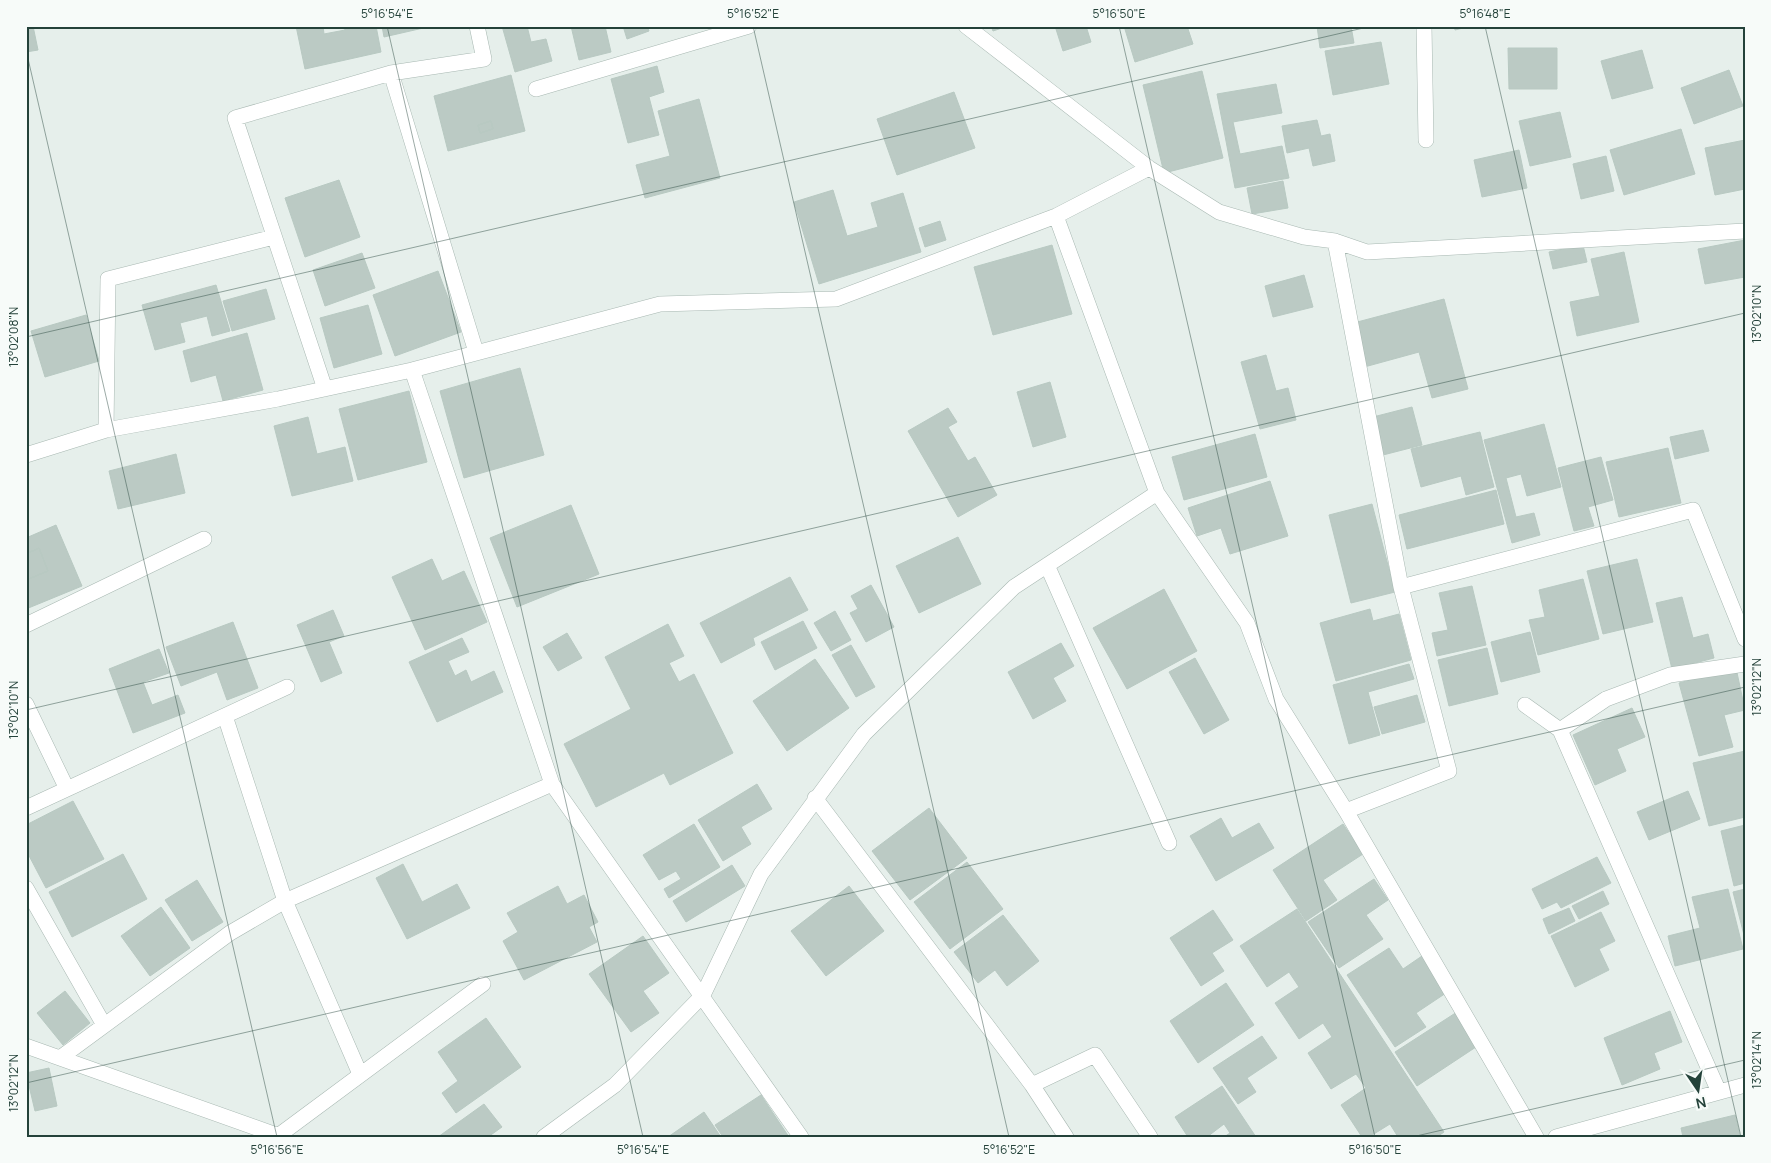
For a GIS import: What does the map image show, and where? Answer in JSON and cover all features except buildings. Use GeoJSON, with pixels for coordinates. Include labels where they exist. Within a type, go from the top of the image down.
{"type":"FeatureCollection","features":[{"type":"Feature","properties":{"kind":"street"},"geometry":{"type":"LineString","coordinates":[[325,388],[235,118],[391,73],[484,59],[477,26]]}},
{"type":"Feature","properties":{"kind":"street"},"geometry":{"type":"LineString","coordinates":[[536,89],[750,26]]}},
{"type":"Feature","properties":{"kind":"street"},"geometry":{"type":"LineString","coordinates":[[966,26],[1149,168],[1219,212],[1304,237],[1335,241],[1367,252],[1745,231]]}},
{"type":"Feature","properties":{"kind":"street"},"geometry":{"type":"LineString","coordinates":[[1424,26],[1426,140]]}},
{"type":"Feature","properties":{"kind":"street"},"geometry":{"type":"LineString","coordinates":[[391,73],[476,352]]}},
{"type":"Feature","properties":{"kind":"street"},"geometry":{"type":"LineString","coordinates":[[26,456],[106,430],[278,399],[412,370],[660,304],[836,299],[1056,216],[1149,168]]}},
{"type":"Feature","properties":{"kind":"street"},"geometry":{"type":"LineString","coordinates":[[1056,216],[1157,493],[1247,623],[1276,699],[1346,811],[1536,1137]]}},
{"type":"Feature","properties":{"kind":"street"},"geometry":{"type":"LineString","coordinates":[[106,430],[108,279],[274,237]]}},
{"type":"Feature","properties":{"kind":"street"},"geometry":{"type":"LineString","coordinates":[[1335,241],[1401,587],[1448,771],[1346,811]]}},
{"type":"Feature","properties":{"kind":"street"},"geometry":{"type":"LineString","coordinates":[[412,370],[552,784],[801,1137]]}},
{"type":"Feature","properties":{"kind":"street"},"geometry":{"type":"LineString","coordinates":[[544,1137],[614,1085],[702,995],[761,874],[815,798],[864,734],[1014,588],[1157,493]]}},
{"type":"Feature","properties":{"kind":"street"},"geometry":{"type":"LineString","coordinates":[[1401,587],[1693,510],[1745,639]]}},
{"type":"Feature","properties":{"kind":"street"},"geometry":{"type":"LineString","coordinates":[[26,625],[204,539]]}},
{"type":"Feature","properties":{"kind":"street"},"geometry":{"type":"LineString","coordinates":[[1047,565],[1169,843]]}},
{"type":"Feature","properties":{"kind":"street"},"geometry":{"type":"LineString","coordinates":[[1560,730],[1606,700],[1670,675],[1745,664]]}},
{"type":"Feature","properties":{"kind":"street"},"geometry":{"type":"LineString","coordinates":[[26,808],[287,687]]}},
{"type":"Feature","properties":{"kind":"street"},"geometry":{"type":"LineString","coordinates":[[26,704],[67,789]]}},
{"type":"Feature","properties":{"kind":"street"},"geometry":{"type":"LineString","coordinates":[[1525,705],[1560,730],[1719,1092]]}},
{"type":"Feature","properties":{"kind":"street"},"geometry":{"type":"LineString","coordinates":[[225,716],[285,901],[360,1074]]}},
{"type":"Feature","properties":{"kind":"street"},"geometry":{"type":"LineString","coordinates":[[60,1058],[230,933],[285,901],[552,784]]}},
{"type":"Feature","properties":{"kind":"street"},"geometry":{"type":"LineString","coordinates":[[815,798],[1032,1085],[1066,1137]]}},
{"type":"Feature","properties":{"kind":"street"},"geometry":{"type":"LineString","coordinates":[[26,888],[104,1025]]}},
{"type":"Feature","properties":{"kind":"street"},"geometry":{"type":"LineString","coordinates":[[26,1046],[280,1136],[360,1074],[483,984]]}},
{"type":"Feature","properties":{"kind":"street"},"geometry":{"type":"LineString","coordinates":[[1032,1085],[1095,1055],[1150,1137]]}},
{"type":"Feature","properties":{"kind":"street"},"geometry":{"type":"LineString","coordinates":[[1556,1137],[1745,1085]]}}]}
